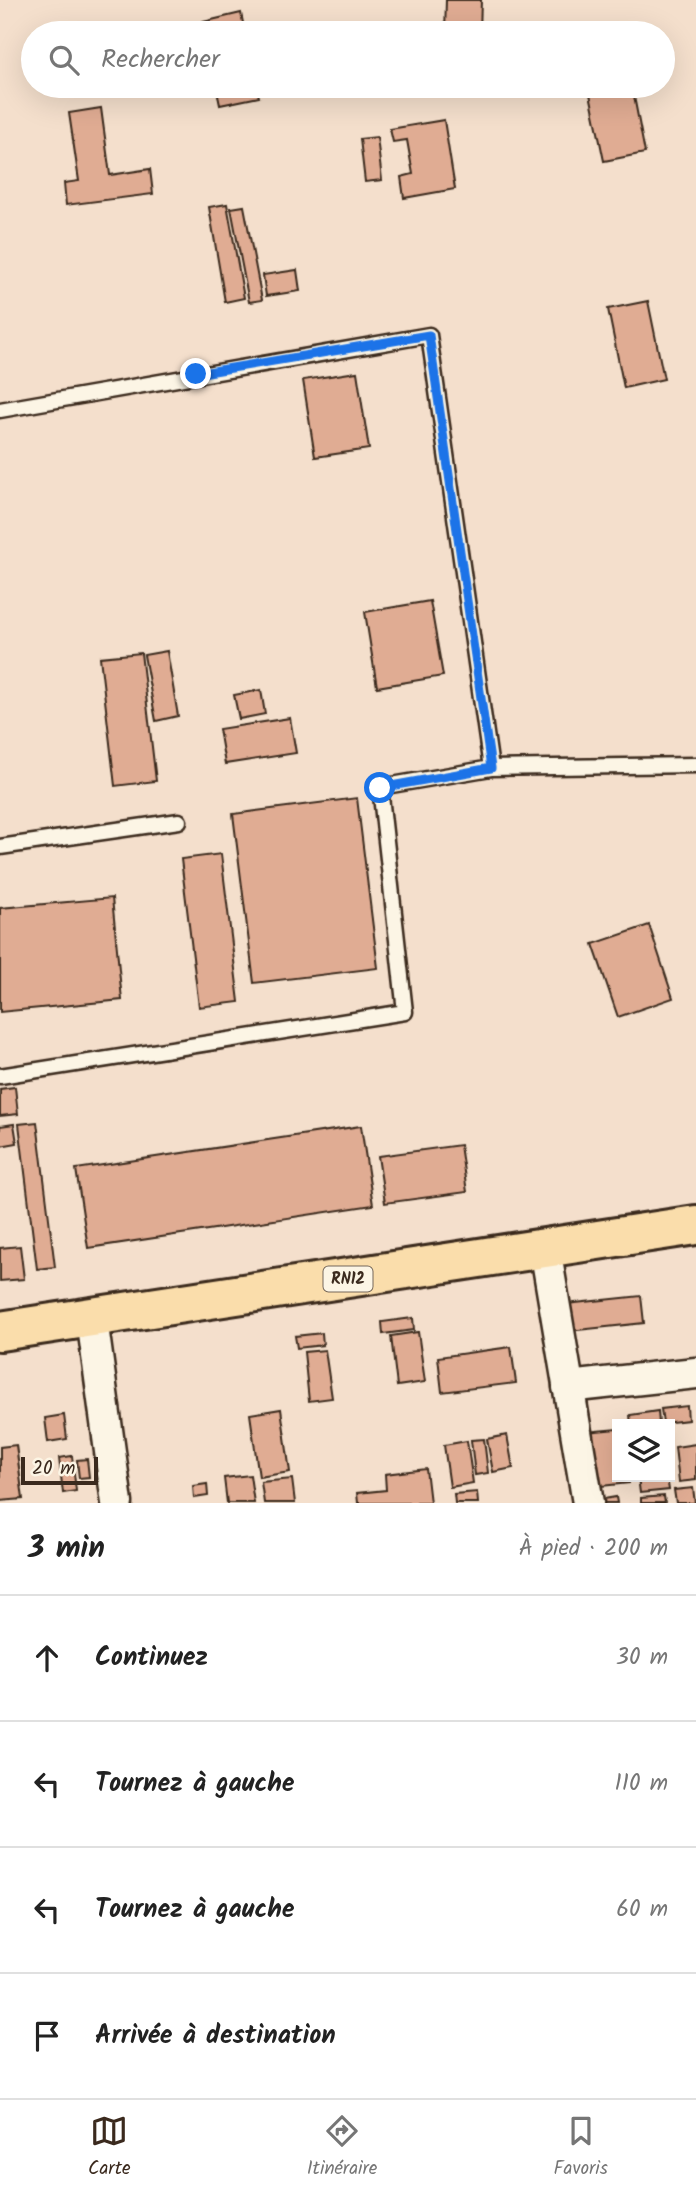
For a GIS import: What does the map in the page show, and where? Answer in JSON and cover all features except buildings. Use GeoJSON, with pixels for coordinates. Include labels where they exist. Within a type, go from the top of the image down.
{"type":"FeatureCollection","features":[{"type":"Feature","properties":{"kind":"main road","name":"RN12"},"geometry":{"type":"LineString","coordinates":[[0,1331],[696,1225]]}},
{"type":"Feature","properties":{"kind":"street"},"geometry":{"type":"LineString","coordinates":[[545,1248],[588,1503]]}},
{"type":"Feature","properties":{"kind":"street"},"geometry":{"type":"LineString","coordinates":[[92,1319],[117,1503]]}},
{"type":"Feature","properties":{"kind":"street"},"geometry":{"type":"LineString","coordinates":[[568,1387],[696,1373]]}},
{"type":"Feature","properties":{"kind":"lane"},"geometry":{"type":"LineString","coordinates":[[0,410],[429,335],[491,768]]}},
{"type":"Feature","properties":{"kind":"lane"},"geometry":{"type":"LineString","coordinates":[[0,1076],[405,1012],[380,788],[491,768],[696,765]]}},
{"type":"Feature","properties":{"kind":"lane"},"geometry":{"type":"LineString","coordinates":[[0,847],[179,821]]}},
{"type":"Feature","properties":{"kind":"route"},"geometry":{"type":"LineString","coordinates":[[196,374],[429,335],[491,768],[380,788]]}}]}
